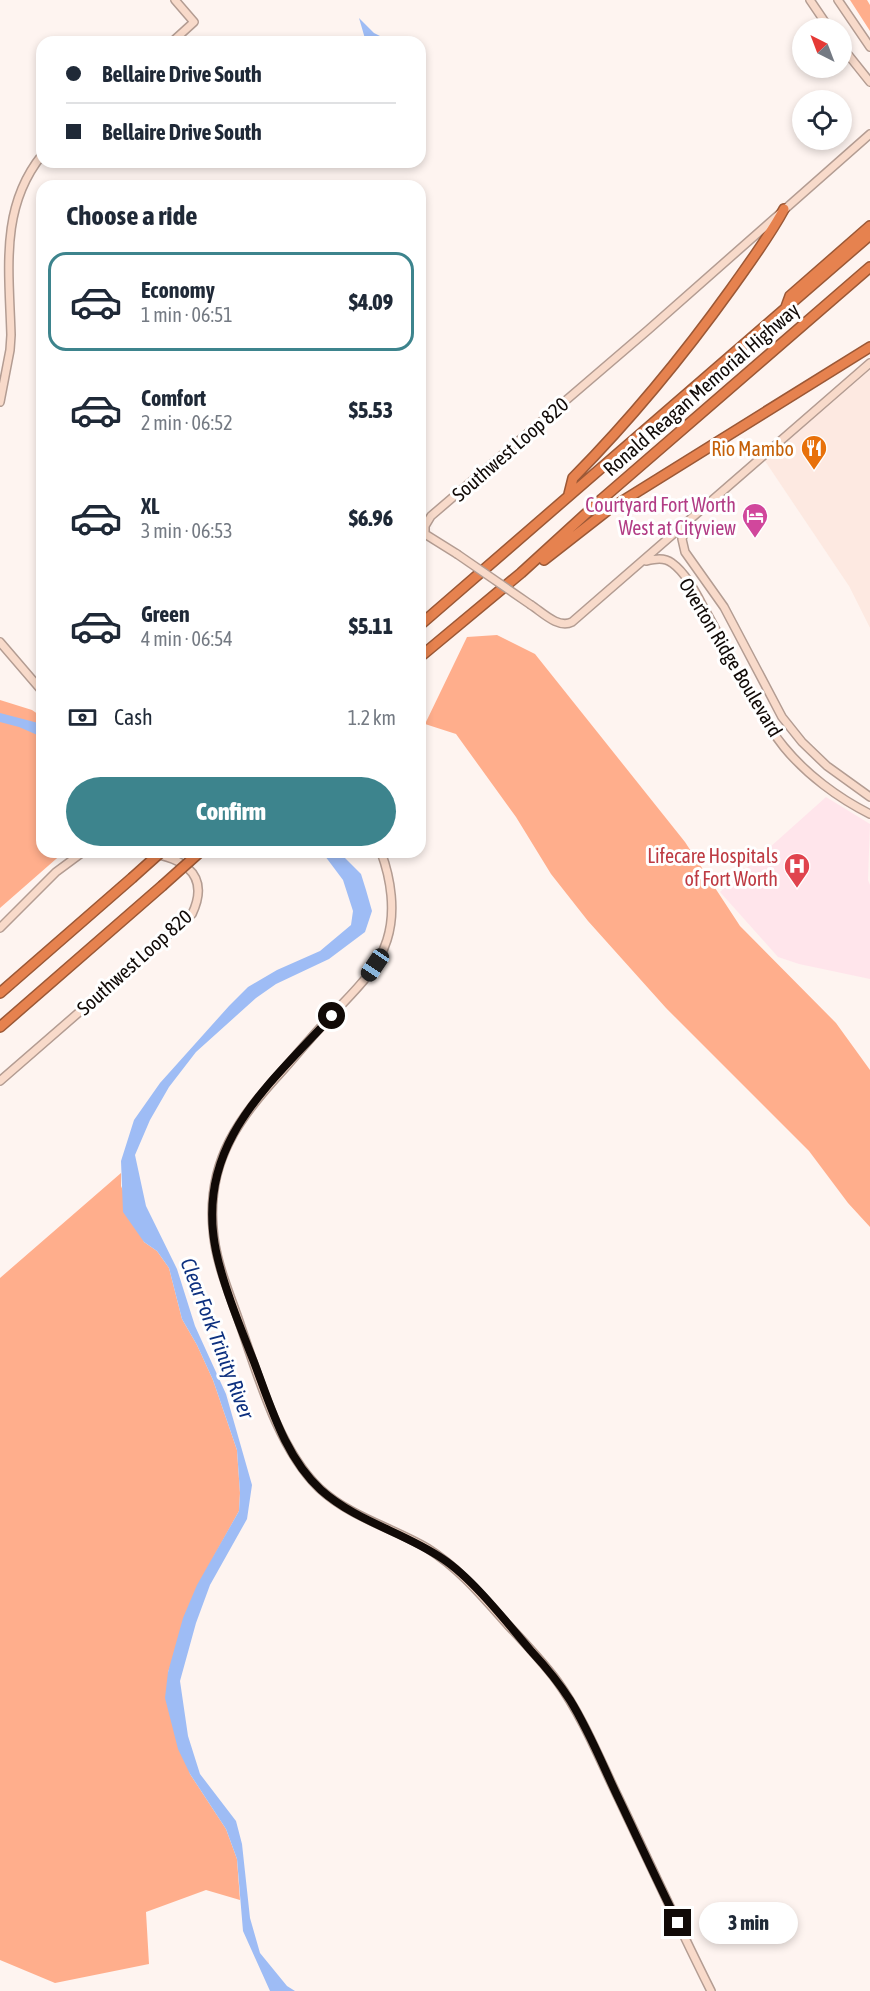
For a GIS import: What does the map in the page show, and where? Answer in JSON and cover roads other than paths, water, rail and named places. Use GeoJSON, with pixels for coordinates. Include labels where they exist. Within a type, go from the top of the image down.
{"type":"FeatureCollection","features":[{"type":"Feature","properties":{"kind":"highway"},"geometry":{"type":"LineString","coordinates":[[569,494],[573,478],[652,392],[710,319],[771,232],[784,209]]}},
{"type":"Feature","properties":{"kind":"highway"},"geometry":{"type":"LineString","coordinates":[[786,308],[790,296],[870,226]]}},
{"type":"Feature","properties":{"kind":"highway","name":"Ronald Reagan Memorial Highway"},"geometry":{"type":"LineString","coordinates":[[426,620],[870,235]]}},
{"type":"Feature","properties":{"kind":"highway","name":"Ronald Reagan Memorial Highway"},"geometry":{"type":"LineString","coordinates":[[426,652],[521,573],[602,499],[870,267]]}},
{"type":"Feature","properties":{"kind":"highway"},"geometry":{"type":"LineString","coordinates":[[521,573],[536,566],[573,536],[630,497],[870,347]]}},
{"type":"Feature","properties":{"kind":"highway"},"geometry":{"type":"LineString","coordinates":[[0,993],[154,858]]}},
{"type":"Feature","properties":{"kind":"highway"},"geometry":{"type":"LineString","coordinates":[[0,1027],[193,858]]}},
{"type":"Feature","properties":{"kind":"street"},"geometry":{"type":"LineString","coordinates":[[175,0],[194,22],[179,36]]}},
{"type":"Feature","properties":{"kind":"street"},"geometry":{"type":"LineString","coordinates":[[810,0],[822,18]]}},
{"type":"Feature","properties":{"kind":"street"},"geometry":{"type":"LineString","coordinates":[[838,0],[870,46]]}},
{"type":"Feature","properties":{"kind":"street"},"geometry":{"type":"LineString","coordinates":[[852,59],[870,82]]}},
{"type":"Feature","properties":{"kind":"street","name":"Southwest Loop 820"},"geometry":{"type":"LineString","coordinates":[[426,524],[431,516],[605,367],[870,134]]}},
{"type":"Feature","properties":{"kind":"street"},"geometry":{"type":"LineString","coordinates":[[0,402],[11,335],[5,234],[10,205],[17,186],[36,161]]}},
{"type":"Feature","properties":{"kind":"street","name":"Southwest Loop 820"},"geometry":{"type":"LineString","coordinates":[[426,535],[558,623],[567,624],[643,562],[870,363]]}},
{"type":"Feature","properties":{"kind":"street","name":"Overton Ridge Boulevard"},"geometry":{"type":"LineString","coordinates":[[688,523],[682,539],[685,552],[724,607],[782,717],[802,742],[827,766],[870,799]]}},
{"type":"Feature","properties":{"kind":"street","name":"Overton Ridge Boulevard"},"geometry":{"type":"LineString","coordinates":[[643,562],[661,559],[668,561],[679,570],[701,602],[774,733],[796,761],[830,789],[867,812]]}},
{"type":"Feature","properties":{"kind":"street"},"geometry":{"type":"LineString","coordinates":[[0,642],[36,684]]}},
{"type":"Feature","properties":{"kind":"street"},"geometry":{"type":"LineString","coordinates":[[753,698],[768,693]]}},
{"type":"Feature","properties":{"kind":"street"},"geometry":{"type":"LineString","coordinates":[[867,812],[870,799]]}},
{"type":"Feature","properties":{"kind":"street"},"geometry":{"type":"LineString","coordinates":[[0,928],[56,872],[75,858]]}},
{"type":"Feature","properties":{"kind":"street","name":"Southwest Loop 820"},"geometry":{"type":"LineString","coordinates":[[0,1082],[192,914],[199,887],[195,874],[180,861],[166,858]]}},
{"type":"Feature","properties":{"kind":"street"},"geometry":{"type":"LineString","coordinates":[[383,858],[387,868],[392,916],[382,953],[364,981],[250,1107],[228,1141],[213,1196],[213,1228],[220,1268],[273,1412],[291,1452],[307,1476],[320,1489],[349,1510],[378,1526],[408,1538],[446,1560],[479,1592],[532,1651],[571,1701],[594,1744],[711,1991]]}},
{"type":"Feature","properties":{"kind":"water"},"geometry":{"type":"Polygon","coordinates":[[[359,18],[380,36],[364,36],[359,18]]]}},
{"type":"Feature","properties":{"kind":"water"},"geometry":{"type":"Polygon","coordinates":[[[0,713],[36,722],[36,734],[19,727],[0,722],[0,713]]]}},
{"type":"Feature","properties":{"kind":"water"},"geometry":{"type":"Polygon","coordinates":[[[326,858],[345,858],[361,874],[372,911],[365,932],[329,959],[276,984],[256,998],[196,1052],[169,1087],[150,1120],[135,1155],[146,1206],[177,1269],[195,1326],[226,1394],[252,1485],[247,1519],[210,1585],[196,1623],[180,1681],[188,1736],[200,1774],[236,1821],[242,1844],[250,1918],[260,1953],[287,1986],[295,1991],[270,1991],[243,1931],[237,1859],[226,1829],[190,1774],[178,1749],[165,1698],[168,1672],[183,1618],[197,1585],[239,1511],[237,1450],[213,1380],[182,1319],[169,1268],[157,1251],[144,1242],[123,1212],[121,1161],[134,1120],[160,1083],[229,1006],[248,987],[277,970],[320,951],[351,925],[353,911],[343,880],[326,858]]]}},
{"type":"Feature","properties":{"kind":"place","name":"Rio Mambo"},"geometry":{"type":"Point","coordinates":[814,471]}},
{"type":"Feature","properties":{"kind":"place","name":"Courtyard Fort Worth West at Cityview"},"geometry":{"type":"Point","coordinates":[755,539]}},
{"type":"Feature","properties":{"kind":"place","name":"Lifecare Hospitals of Fort Worth"},"geometry":{"type":"Point","coordinates":[797,889]}},
{"type":"Feature","properties":{"kind":"water label","name":"Clear Fork Trinity River"},"geometry":{"type":"Point","coordinates":[218,1338]}}]}
